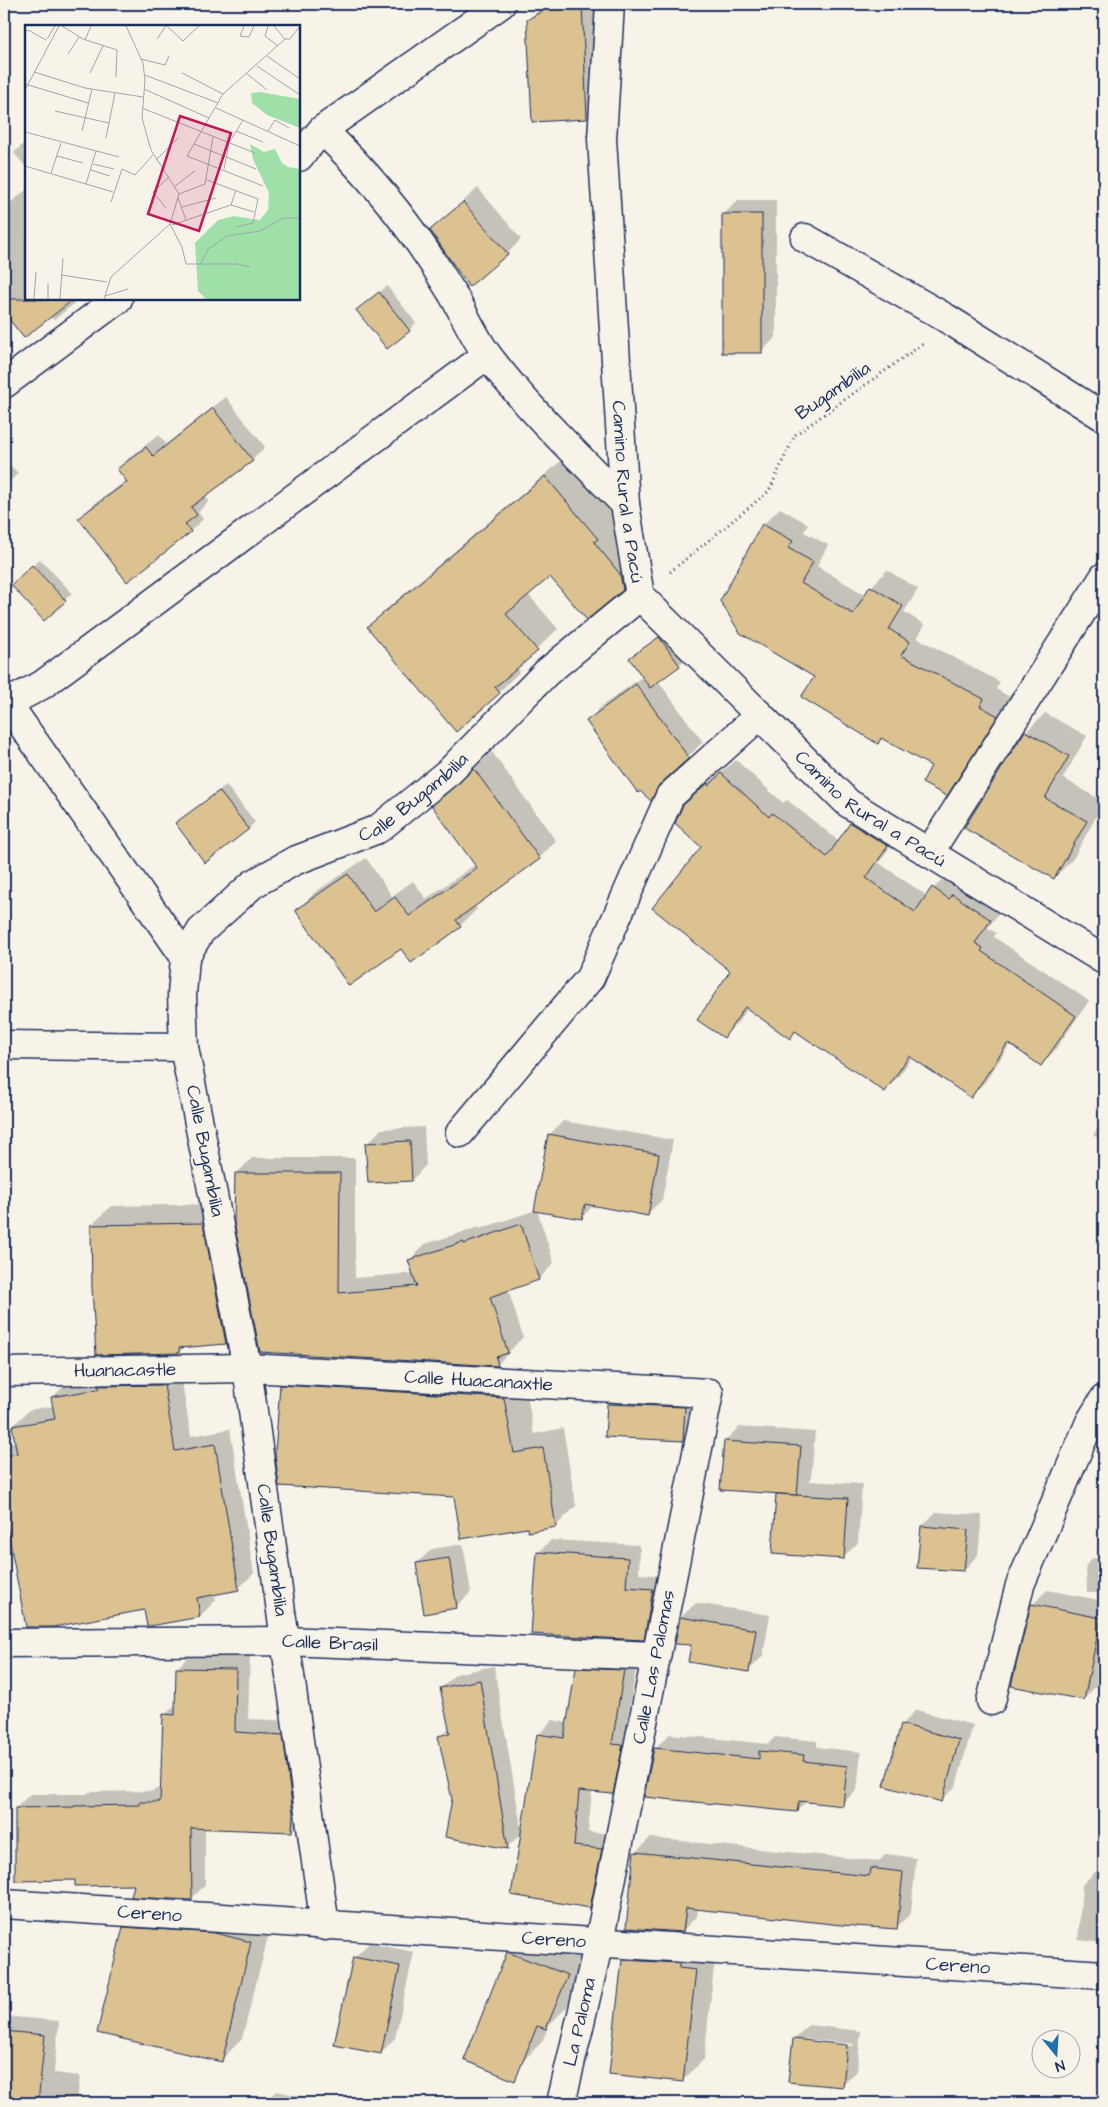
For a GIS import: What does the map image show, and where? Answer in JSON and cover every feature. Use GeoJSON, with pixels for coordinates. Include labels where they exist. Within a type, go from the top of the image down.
{"type":"FeatureCollection","features":[{"type":"Feature","properties":{"kind":"street"},"geometry":{"type":"LineString","coordinates":[[300,156],[322,130],[501,4]]}},
{"type":"Feature","properties":{"kind":"street","name":"Camino Rural a Pacú"},"geometry":{"type":"LineString","coordinates":[[610,4],[602,139],[624,504],[640,596],[848,803],[1104,960]]}},
{"type":"Feature","properties":{"kind":"street"},"geometry":{"type":"LineString","coordinates":[[322,130],[353,159],[393,206],[452,292],[487,355],[537,414],[624,504]]}},
{"type":"Feature","properties":{"kind":"street"},"geometry":{"type":"LineString","coordinates":[[805,238],[946,318],[1104,417]]}},
{"type":"Feature","properties":{"kind":"street"},"geometry":{"type":"LineString","coordinates":[[4,384],[117,300]]}},
{"type":"Feature","properties":{"kind":"street"},"geometry":{"type":"LineString","coordinates":[[185,957],[5,704],[42,686],[487,355]]}},
{"type":"Feature","properties":{"kind":"street"},"geometry":{"type":"LineString","coordinates":[[929,853],[1104,577]]}},
{"type":"Feature","properties":{"kind":"street","name":"Calle Bugambilia"},"geometry":{"type":"LineString","coordinates":[[326,1926],[284,1641],[247,1368],[184,1047],[182,995],[185,957],[201,931],[253,884],[294,861],[378,829],[450,771],[546,674],[640,596]]}},
{"type":"Feature","properties":{"kind":"street"},"geometry":{"type":"LineString","coordinates":[[460,1133],[590,978],[670,796],[760,715]]}},
{"type":"Feature","properties":{"kind":"street"},"geometry":{"type":"LineString","coordinates":[[4,1045],[184,1047]]}},
{"type":"Feature","properties":{"kind":"street","name":"Huanacastle"},"geometry":{"type":"LineString","coordinates":[[4,1372],[247,1368]]}},
{"type":"Feature","properties":{"kind":"street","name":"Calle Huacanaxtle"},"geometry":{"type":"LineString","coordinates":[[247,1368],[709,1393]]}},
{"type":"Feature","properties":{"kind":"street","name":"Calle Las Palomas"},"geometry":{"type":"LineString","coordinates":[[599,1942],[709,1393]]}},
{"type":"Feature","properties":{"kind":"street"},"geometry":{"type":"LineString","coordinates":[[991,1701],[1020,1585],[1090,1422],[1104,1399]]}},
{"type":"Feature","properties":{"kind":"street","name":"Calle Brasil"},"geometry":{"type":"LineString","coordinates":[[4,1643],[284,1641],[656,1656]]}},
{"type":"Feature","properties":{"kind":"street","name":"Cereno"},"geometry":{"type":"LineString","coordinates":[[4,1904],[1104,1975]]}},
{"type":"Feature","properties":{"kind":"street","name":"La Paloma"},"geometry":{"type":"LineString","coordinates":[[561,2103],[599,1942]]}},
{"type":"Feature","properties":{"kind":"path","name":"Bugambilia"},"geometry":{"type":"LineString","coordinates":[[640,596],[769,491],[795,435],[930,339],[946,318]]}},
{"type":"Feature","properties":{"kind":"building"},"geometry":{"type":"Polygon","coordinates":[[[554,4],[582,4],[587,119],[532,122],[527,20],[554,4]]]}},
{"type":"Feature","properties":{"kind":"building"},"geometry":{"type":"Polygon","coordinates":[[[463,202],[508,254],[469,287],[430,230],[463,202]]]}},
{"type":"Feature","properties":{"kind":"building"},"geometry":{"type":"Polygon","coordinates":[[[722,214],[762,214],[762,353],[722,353],[722,214]]]}},
{"type":"Feature","properties":{"kind":"building"},"geometry":{"type":"Polygon","coordinates":[[[379,292],[410,331],[387,349],[356,310],[379,292]]]}},
{"type":"Feature","properties":{"kind":"building"},"geometry":{"type":"Polygon","coordinates":[[[4,299],[73,300],[24,338],[4,313],[4,299]]]}},
{"type":"Feature","properties":{"kind":"building"},"geometry":{"type":"Polygon","coordinates":[[[213,408],[253,461],[191,507],[197,515],[185,524],[191,532],[127,582],[78,518],[127,482],[117,469],[146,447],[153,456],[213,408]]]}},
{"type":"Feature","properties":{"kind":"building"},"geometry":{"type":"Polygon","coordinates":[[[545,476],[598,539],[594,542],[620,574],[623,590],[587,620],[550,577],[506,614],[538,651],[495,687],[500,693],[456,732],[367,627],[545,476]]]}},
{"type":"Feature","properties":{"kind":"building"},"geometry":{"type":"Polygon","coordinates":[[[762,524],[793,541],[788,548],[813,562],[801,583],[853,614],[870,586],[903,606],[889,629],[910,642],[901,655],[984,699],[980,706],[998,716],[947,796],[922,783],[931,766],[881,738],[878,744],[801,697],[814,677],[740,633],[720,601],[762,524]]]}},
{"type":"Feature","properties":{"kind":"building"},"geometry":{"type":"Polygon","coordinates":[[[32,565],[66,601],[44,621],[11,585],[32,565]]]}},
{"type":"Feature","properties":{"kind":"building"},"geometry":{"type":"Polygon","coordinates":[[[659,637],[680,666],[650,688],[629,658],[659,637]]]}},
{"type":"Feature","properties":{"kind":"building"},"geometry":{"type":"Polygon","coordinates":[[[636,684],[689,758],[659,785],[651,801],[640,791],[638,793],[586,721],[636,684]]]}},
{"type":"Feature","properties":{"kind":"building"},"geometry":{"type":"Polygon","coordinates":[[[1025,731],[1069,756],[1045,798],[1087,821],[1054,879],[964,828],[1025,731]]]}},
{"type":"Feature","properties":{"kind":"building"},"geometry":{"type":"Polygon","coordinates":[[[474,769],[540,859],[456,920],[461,927],[411,963],[401,949],[349,986],[295,910],[348,874],[374,912],[395,897],[409,916],[477,868],[432,806],[474,769]]]}},
{"type":"Feature","properties":{"kind":"building"},"geometry":{"type":"Polygon","coordinates":[[[721,773],[769,817],[772,813],[827,857],[850,823],[888,846],[866,878],[915,912],[932,887],[949,899],[952,894],[991,920],[975,943],[983,948],[981,951],[1076,1016],[1041,1066],[1008,1043],[971,1098],[909,1056],[885,1092],[795,1031],[790,1039],[745,1007],[724,1038],[697,1020],[730,971],[652,908],[701,847],[675,823],[683,805],[708,783],[709,786],[721,773]]]}},
{"type":"Feature","properties":{"kind":"building"},"geometry":{"type":"Polygon","coordinates":[[[219,791],[249,829],[205,863],[175,823],[219,791]]]}},
{"type":"Feature","properties":{"kind":"building"},"geometry":{"type":"Polygon","coordinates":[[[548,1134],[659,1154],[648,1216],[585,1204],[582,1219],[534,1211],[548,1134]]]}},
{"type":"Feature","properties":{"kind":"building"},"geometry":{"type":"Polygon","coordinates":[[[410,1141],[412,1181],[368,1183],[365,1143],[410,1141]]]}},
{"type":"Feature","properties":{"kind":"building"},"geometry":{"type":"Polygon","coordinates":[[[235,1173],[340,1173],[339,1293],[417,1286],[408,1260],[463,1242],[464,1244],[521,1224],[539,1280],[490,1297],[508,1353],[496,1357],[498,1366],[260,1352],[234,1222],[235,1173]]]}},
{"type":"Feature","properties":{"kind":"building"},"geometry":{"type":"Polygon","coordinates":[[[203,1223],[226,1344],[179,1348],[179,1353],[96,1355],[91,1225],[203,1223]]]}},
{"type":"Feature","properties":{"kind":"building"},"geometry":{"type":"Polygon","coordinates":[[[164,1385],[175,1451],[215,1444],[239,1590],[197,1598],[200,1617],[150,1626],[147,1626],[144,1610],[53,1627],[26,1627],[4,1511],[4,1456],[17,1454],[12,1426],[55,1419],[51,1397],[99,1389],[98,1386],[164,1385]]]}},
{"type":"Feature","properties":{"kind":"building"},"geometry":{"type":"Polygon","coordinates":[[[280,1385],[504,1398],[514,1453],[543,1448],[556,1527],[528,1532],[527,1528],[461,1539],[454,1497],[279,1486],[275,1454],[280,1385]]]}},
{"type":"Feature","properties":{"kind":"building"},"geometry":{"type":"Polygon","coordinates":[[[607,1404],[685,1407],[683,1441],[605,1437],[607,1404]]]}},
{"type":"Feature","properties":{"kind":"building"},"geometry":{"type":"Polygon","coordinates":[[[724,1441],[801,1446],[797,1495],[720,1490],[724,1441]]]}},
{"type":"Feature","properties":{"kind":"building"},"geometry":{"type":"Polygon","coordinates":[[[776,1494],[848,1498],[844,1559],[772,1554],[776,1494]]]}},
{"type":"Feature","properties":{"kind":"building"},"geometry":{"type":"Polygon","coordinates":[[[921,1526],[968,1530],[964,1571],[917,1568],[921,1526]]]}},
{"type":"Feature","properties":{"kind":"building"},"geometry":{"type":"Polygon","coordinates":[[[537,1552],[628,1558],[626,1587],[653,1589],[644,1640],[531,1634],[537,1552]]]}},
{"type":"Feature","properties":{"kind":"building"},"geometry":{"type":"Polygon","coordinates":[[[449,1558],[457,1608],[424,1614],[416,1563],[449,1558]]]}},
{"type":"Feature","properties":{"kind":"building"},"geometry":{"type":"Polygon","coordinates":[[[1031,1604],[1101,1618],[1084,1700],[1011,1686],[1031,1604]]]}},
{"type":"Feature","properties":{"kind":"building"},"geometry":{"type":"Polygon","coordinates":[[[680,1617],[756,1630],[749,1672],[688,1662],[691,1645],[675,1644],[680,1617]]]}},
{"type":"Feature","properties":{"kind":"building"},"geometry":{"type":"Polygon","coordinates":[[[176,1668],[236,1669],[235,1732],[283,1735],[293,1813],[292,1832],[191,1828],[192,1900],[131,1897],[134,1885],[75,1886],[75,1880],[15,1881],[15,1808],[140,1805],[140,1802],[160,1802],[163,1714],[175,1715],[176,1668]]]}},
{"type":"Feature","properties":{"kind":"building"},"geometry":{"type":"Polygon","coordinates":[[[576,1668],[624,1670],[612,1744],[623,1745],[613,1794],[579,1791],[574,1846],[602,1849],[590,1908],[511,1895],[537,1734],[564,1738],[576,1668]]]}},
{"type":"Feature","properties":{"kind":"building"},"geometry":{"type":"Polygon","coordinates":[[[480,1680],[508,1849],[445,1837],[452,1799],[438,1736],[450,1733],[440,1688],[480,1680]]]}},
{"type":"Feature","properties":{"kind":"building"},"geometry":{"type":"Polygon","coordinates":[[[901,1724],[959,1740],[942,1802],[884,1786],[901,1724]]]}},
{"type":"Feature","properties":{"kind":"building"},"geometry":{"type":"Polygon","coordinates":[[[654,1748],[759,1759],[759,1751],[804,1755],[803,1761],[847,1766],[843,1806],[799,1801],[797,1812],[644,1797],[654,1748]]]}},
{"type":"Feature","properties":{"kind":"building"},"geometry":{"type":"Polygon","coordinates":[[[634,1852],[869,1876],[870,1868],[903,1872],[897,1929],[841,1925],[686,1908],[683,1932],[626,1928],[634,1852]]]}},
{"type":"Feature","properties":{"kind":"building"},"geometry":{"type":"Polygon","coordinates":[[[123,1927],[215,1933],[251,1942],[222,2062],[97,2033],[123,1927]]]}},
{"type":"Feature","properties":{"kind":"building"},"geometry":{"type":"Polygon","coordinates":[[[507,1952],[568,1975],[546,2029],[537,2026],[515,2081],[464,2060],[507,1952]]]}},
{"type":"Feature","properties":{"kind":"building"},"geometry":{"type":"Polygon","coordinates":[[[353,1957],[400,1966],[381,2054],[334,2045],[353,1957]]]}},
{"type":"Feature","properties":{"kind":"building"},"geometry":{"type":"Polygon","coordinates":[[[622,1960],[679,1963],[679,1968],[696,1970],[683,2082],[609,2074],[622,1960]]]}},
{"type":"Feature","properties":{"kind":"building"},"geometry":{"type":"Polygon","coordinates":[[[4,2031],[45,2035],[38,2103],[4,2103],[4,2031]]]}},
{"type":"Feature","properties":{"kind":"building"},"geometry":{"type":"Polygon","coordinates":[[[793,2039],[847,2045],[843,2087],[788,2082],[793,2039]]]}}]}
